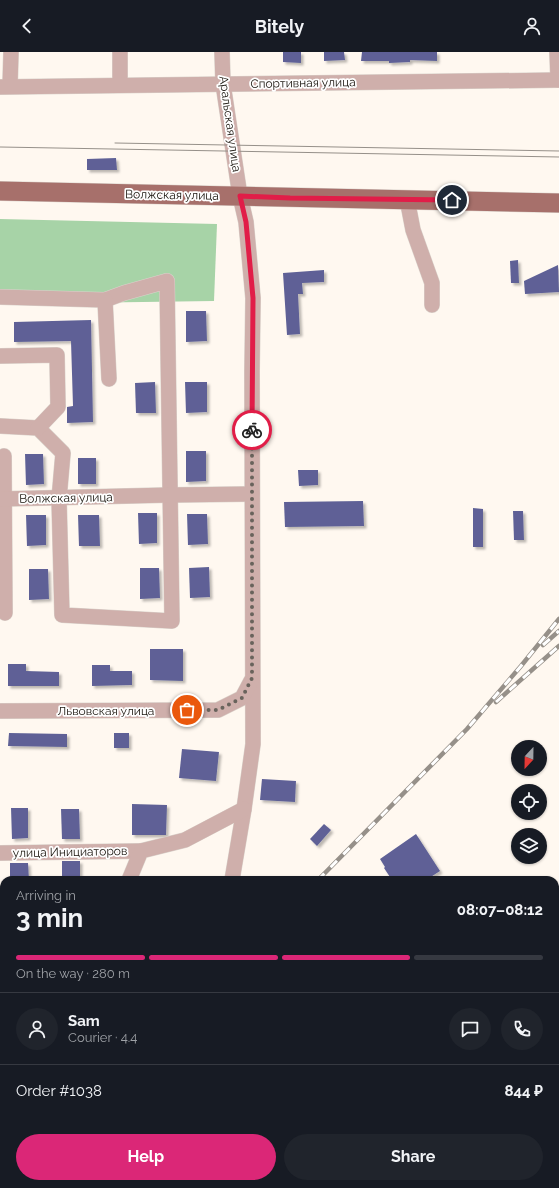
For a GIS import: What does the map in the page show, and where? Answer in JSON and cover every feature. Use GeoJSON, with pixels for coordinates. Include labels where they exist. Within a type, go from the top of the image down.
{"type":"FeatureCollection","features":[{"type":"Feature","properties":{"kind":"main road","name":"Волжская улица"},"geometry":{"type":"LineString","coordinates":[[0,190],[290,198],[559,203]]}},
{"type":"Feature","properties":{"kind":"street"},"geometry":{"type":"LineString","coordinates":[[5,87],[11,52]]}},
{"type":"Feature","properties":{"kind":"street"},"geometry":{"type":"LineString","coordinates":[[120,52],[120,85]]}},
{"type":"Feature","properties":{"kind":"street","name":"Аральская улица"},"geometry":{"type":"LineString","coordinates":[[222,52],[223,84],[240,196],[246,222],[253,298],[252,494]]}},
{"type":"Feature","properties":{"kind":"street"},"geometry":{"type":"LineString","coordinates":[[558,52],[558,80]]}},
{"type":"Feature","properties":{"kind":"street","name":"Спортивная улица"},"geometry":{"type":"LineString","coordinates":[[5,87],[558,80]]}},
{"type":"Feature","properties":{"kind":"street"},"geometry":{"type":"LineString","coordinates":[[407,199],[413,230],[432,283],[432,305]]}},
{"type":"Feature","properties":{"kind":"street"},"geometry":{"type":"LineString","coordinates":[[0,297],[105,300],[167,281],[172,621],[62,615],[59,499],[63,453],[38,428],[0,426]]}},
{"type":"Feature","properties":{"kind":"street"},"geometry":{"type":"LineString","coordinates":[[105,300],[109,379]]}},
{"type":"Feature","properties":{"kind":"street"},"geometry":{"type":"LineString","coordinates":[[0,356],[57,355],[58,407],[38,428]]}},
{"type":"Feature","properties":{"kind":"street"},"geometry":{"type":"LineString","coordinates":[[4,456],[2,499],[5,613]]}},
{"type":"Feature","properties":{"kind":"street","name":"Волжская улица"},"geometry":{"type":"LineString","coordinates":[[2,499],[252,494]]}},
{"type":"Feature","properties":{"kind":"street","name":"Львовская улица"},"geometry":{"type":"LineString","coordinates":[[0,711],[218,710],[242,698],[252,678],[252,494]]}},
{"type":"Feature","properties":{"kind":"street"},"geometry":{"type":"LineString","coordinates":[[233,876],[244,809],[252,744],[252,678]]}},
{"type":"Feature","properties":{"kind":"street","name":"улица Инициаторов"},"geometry":{"type":"LineString","coordinates":[[0,853],[141,851],[185,840],[244,809]]}},
{"type":"Feature","properties":{"kind":"street"},"geometry":{"type":"LineString","coordinates":[[132,876],[141,851]]}},
{"type":"Feature","properties":{"kind":"green space"},"geometry":{"type":"Polygon","coordinates":[[[0,219],[217,224],[214,301],[0,304],[0,219]]]}},
{"type":"Feature","properties":{"kind":"building"},"geometry":{"type":"Polygon","coordinates":[[[283,52],[301,52],[301,63],[283,62],[283,52]]]}},
{"type":"Feature","properties":{"kind":"building"},"geometry":{"type":"Polygon","coordinates":[[[324,52],[344,52],[345,60],[324,61],[324,52]]]}},
{"type":"Feature","properties":{"kind":"building"},"geometry":{"type":"Polygon","coordinates":[[[362,52],[437,52],[437,61],[410,60],[410,62],[389,63],[389,61],[361,61],[362,52]]]}},
{"type":"Feature","properties":{"kind":"building"},"geometry":{"type":"Polygon","coordinates":[[[116,158],[117,170],[87,170],[87,159],[116,158]]]}},
{"type":"Feature","properties":{"kind":"building"},"geometry":{"type":"Polygon","coordinates":[[[518,260],[519,283],[511,283],[510,261],[518,260]]]}},
{"type":"Feature","properties":{"kind":"building"},"geometry":{"type":"Polygon","coordinates":[[[558,265],[559,292],[525,294],[524,281],[558,265]]]}},
{"type":"Feature","properties":{"kind":"building"},"geometry":{"type":"Polygon","coordinates":[[[324,270],[324,282],[302,283],[303,294],[298,294],[300,334],[287,335],[283,273],[324,270]]]}},
{"type":"Feature","properties":{"kind":"building"},"geometry":{"type":"Polygon","coordinates":[[[186,311],[206,311],[207,341],[186,342],[186,311]]]}},
{"type":"Feature","properties":{"kind":"building"},"geometry":{"type":"Polygon","coordinates":[[[91,320],[93,422],[67,423],[67,407],[73,406],[71,341],[14,342],[14,322],[91,320]]]}},
{"type":"Feature","properties":{"kind":"building"},"geometry":{"type":"Polygon","coordinates":[[[155,382],[156,413],[136,413],[135,383],[155,382]]]}},
{"type":"Feature","properties":{"kind":"building"},"geometry":{"type":"Polygon","coordinates":[[[185,382],[207,382],[207,412],[186,413],[185,382]]]}},
{"type":"Feature","properties":{"kind":"building"},"geometry":{"type":"Polygon","coordinates":[[[186,451],[206,451],[206,481],[186,482],[186,451]]]}},
{"type":"Feature","properties":{"kind":"building"},"geometry":{"type":"Polygon","coordinates":[[[25,454],[43,454],[44,484],[26,485],[25,454]]]}},
{"type":"Feature","properties":{"kind":"building"},"geometry":{"type":"Polygon","coordinates":[[[78,458],[96,458],[96,484],[78,484],[78,458]]]}},
{"type":"Feature","properties":{"kind":"building"},"geometry":{"type":"Polygon","coordinates":[[[298,470],[318,470],[318,485],[299,486],[298,470]]]}},
{"type":"Feature","properties":{"kind":"building"},"geometry":{"type":"Polygon","coordinates":[[[363,501],[364,526],[285,527],[284,502],[363,501]]]}},
{"type":"Feature","properties":{"kind":"building"},"geometry":{"type":"Polygon","coordinates":[[[473,508],[483,509],[483,547],[473,547],[473,508]]]}},
{"type":"Feature","properties":{"kind":"building"},"geometry":{"type":"Polygon","coordinates":[[[513,511],[523,511],[524,540],[514,540],[513,511]]]}},
{"type":"Feature","properties":{"kind":"building"},"geometry":{"type":"Polygon","coordinates":[[[138,513],[157,513],[157,543],[139,544],[138,513]]]}},
{"type":"Feature","properties":{"kind":"building"},"geometry":{"type":"Polygon","coordinates":[[[187,514],[207,514],[208,544],[188,545],[187,514]]]}},
{"type":"Feature","properties":{"kind":"building"},"geometry":{"type":"Polygon","coordinates":[[[26,515],[46,515],[46,545],[27,546],[26,515]]]}},
{"type":"Feature","properties":{"kind":"building"},"geometry":{"type":"Polygon","coordinates":[[[78,515],[99,515],[100,546],[79,546],[78,515]]]}},
{"type":"Feature","properties":{"kind":"building"},"geometry":{"type":"Polygon","coordinates":[[[209,567],[210,597],[190,598],[189,568],[209,567]]]}},
{"type":"Feature","properties":{"kind":"building"},"geometry":{"type":"Polygon","coordinates":[[[140,568],[159,568],[160,598],[140,599],[140,568]]]}},
{"type":"Feature","properties":{"kind":"building"},"geometry":{"type":"Polygon","coordinates":[[[29,569],[48,569],[49,599],[29,600],[29,569]]]}},
{"type":"Feature","properties":{"kind":"building"},"geometry":{"type":"Polygon","coordinates":[[[150,649],[183,649],[183,681],[150,680],[150,649]]]}},
{"type":"Feature","properties":{"kind":"building"},"geometry":{"type":"Polygon","coordinates":[[[8,664],[26,664],[26,671],[59,672],[59,686],[8,686],[8,664]]]}},
{"type":"Feature","properties":{"kind":"building"},"geometry":{"type":"Polygon","coordinates":[[[92,665],[110,665],[110,671],[132,671],[132,685],[92,686],[92,665]]]}},
{"type":"Feature","properties":{"kind":"building"},"geometry":{"type":"Polygon","coordinates":[[[9,733],[67,734],[67,747],[8,746],[9,733]]]}},
{"type":"Feature","properties":{"kind":"building"},"geometry":{"type":"Polygon","coordinates":[[[114,733],[129,733],[129,748],[114,748],[114,733]]]}},
{"type":"Feature","properties":{"kind":"building"},"geometry":{"type":"Polygon","coordinates":[[[182,749],[219,752],[216,781],[179,778],[182,749]]]}},
{"type":"Feature","properties":{"kind":"building"},"geometry":{"type":"Polygon","coordinates":[[[262,779],[296,781],[295,802],[260,800],[262,779]]]}},
{"type":"Feature","properties":{"kind":"building"},"geometry":{"type":"Polygon","coordinates":[[[132,804],[167,805],[166,835],[132,835],[132,804]]]}},
{"type":"Feature","properties":{"kind":"building"},"geometry":{"type":"Polygon","coordinates":[[[11,808],[28,808],[28,838],[12,839],[11,808]]]}},
{"type":"Feature","properties":{"kind":"building"},"geometry":{"type":"Polygon","coordinates":[[[61,809],[79,809],[80,839],[62,839],[61,809]]]}},
{"type":"Feature","properties":{"kind":"building"},"geometry":{"type":"Polygon","coordinates":[[[324,824],[331,830],[317,846],[310,839],[324,824]]]}},
{"type":"Feature","properties":{"kind":"building"},"geometry":{"type":"Polygon","coordinates":[[[416,834],[440,871],[432,876],[389,876],[380,859],[416,834]]]}},
{"type":"Feature","properties":{"kind":"building"},"geometry":{"type":"Polygon","coordinates":[[[62,861],[80,861],[80,876],[62,876],[62,861]]]}},
{"type":"Feature","properties":{"kind":"building"},"geometry":{"type":"Polygon","coordinates":[[[10,863],[28,863],[29,876],[10,876],[10,863]]]}},
{"type":"Feature","properties":{"kind":"tram line"},"geometry":{"type":"LineString","coordinates":[[115,143],[559,151]]}},
{"type":"Feature","properties":{"kind":"tram line"},"geometry":{"type":"LineString","coordinates":[[0,147],[559,157]]}},
{"type":"Feature","properties":{"kind":"railway"},"geometry":{"type":"LineString","coordinates":[[322,876],[467,729],[559,619]]}},
{"type":"Feature","properties":{"kind":"railway"},"geometry":{"type":"LineString","coordinates":[[543,645],[559,631]]}},
{"type":"Feature","properties":{"kind":"railway"},"geometry":{"type":"LineString","coordinates":[[496,702],[559,646]]}},
{"type":"Feature","properties":{"kind":"way so far"},"geometry":{"type":"LineString","coordinates":[[187,710],[218,710],[242,698],[252,678],[252,430]]}},
{"type":"Feature","properties":{"kind":"route"},"geometry":{"type":"LineString","coordinates":[[252,430],[253,298],[246,222],[240,196],[452,200]]}}]}
